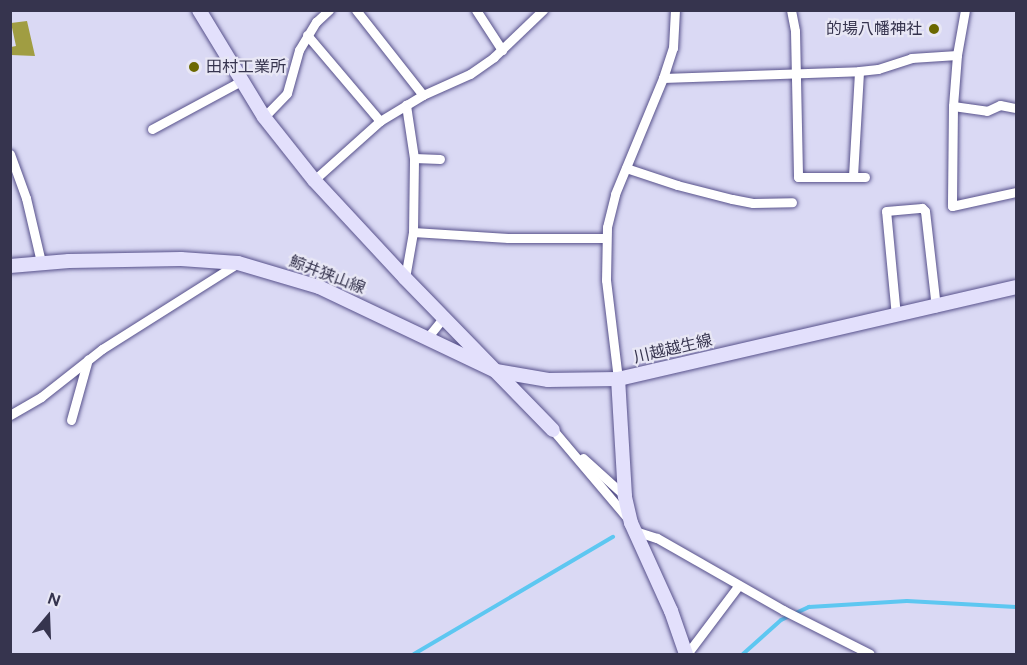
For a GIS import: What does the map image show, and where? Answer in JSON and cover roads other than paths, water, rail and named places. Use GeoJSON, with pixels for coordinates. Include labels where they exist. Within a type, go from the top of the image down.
{"type":"FeatureCollection","features":[{"type":"Feature","properties":{"kind":"main road"},"geometry":{"type":"LineString","coordinates":[[199,10],[264,117],[314,180],[405,278],[553,430]]}},
{"type":"Feature","properties":{"kind":"main road","name":"鯨井狭山線"},"geometry":{"type":"LineString","coordinates":[[10,266],[41,262],[181,259],[238,263],[319,288],[496,371],[548,380],[618,379]]}},
{"type":"Feature","properties":{"kind":"main road","name":"川越越生線"},"geometry":{"type":"LineString","coordinates":[[687,654],[671,611],[633,527],[624,496],[618,379],[1017,287]]}},
{"type":"Feature","properties":{"kind":"street"},"geometry":{"type":"LineString","coordinates":[[264,117],[287,93],[299,50],[316,21],[329,10]]}},
{"type":"Feature","properties":{"kind":"street"},"geometry":{"type":"LineString","coordinates":[[356,10],[423,95]]}},
{"type":"Feature","properties":{"kind":"street"},"geometry":{"type":"LineString","coordinates":[[476,10],[502,50]]}},
{"type":"Feature","properties":{"kind":"street"},"geometry":{"type":"LineString","coordinates":[[314,180],[380,121],[423,95],[470,74],[502,50],[543,10]]}},
{"type":"Feature","properties":{"kind":"street"},"geometry":{"type":"LineString","coordinates":[[618,379],[606,280],[606,238],[612,201],[663,78],[673,48],[675,10]]}},
{"type":"Feature","properties":{"kind":"street"},"geometry":{"type":"LineString","coordinates":[[791,10],[795,31],[798,177],[865,177]]}},
{"type":"Feature","properties":{"kind":"street"},"geometry":{"type":"LineString","coordinates":[[965,10],[957,55],[953,106],[952,206],[1017,192]]}},
{"type":"Feature","properties":{"kind":"street"},"geometry":{"type":"LineString","coordinates":[[307,35],[380,121]]}},
{"type":"Feature","properties":{"kind":"street"},"geometry":{"type":"LineString","coordinates":[[663,78],[859,71],[878,69],[911,58],[957,55]]}},
{"type":"Feature","properties":{"kind":"street"},"geometry":{"type":"LineString","coordinates":[[853,176],[859,71]]}},
{"type":"Feature","properties":{"kind":"street"},"geometry":{"type":"LineString","coordinates":[[152,129],[241,81]]}},
{"type":"Feature","properties":{"kind":"street"},"geometry":{"type":"LineString","coordinates":[[405,278],[413,232],[414,158],[406,105]]}},
{"type":"Feature","properties":{"kind":"street"},"geometry":{"type":"LineString","coordinates":[[953,106],[987,111],[1000,105],[1017,108]]}},
{"type":"Feature","properties":{"kind":"street"},"geometry":{"type":"LineString","coordinates":[[10,154],[26,198],[41,262]]}},
{"type":"Feature","properties":{"kind":"street"},"geometry":{"type":"LineString","coordinates":[[414,158],[440,159]]}},
{"type":"Feature","properties":{"kind":"street"},"geometry":{"type":"LineString","coordinates":[[626,168],[677,185],[732,199],[753,203],[792,202]]}},
{"type":"Feature","properties":{"kind":"street"},"geometry":{"type":"LineString","coordinates":[[896,316],[886,211],[922,208],[925,210],[936,307]]}},
{"type":"Feature","properties":{"kind":"street"},"geometry":{"type":"LineString","coordinates":[[413,232],[508,238],[606,238]]}},
{"type":"Feature","properties":{"kind":"street"},"geometry":{"type":"LineString","coordinates":[[10,415],[41,397],[88,359],[238,263]]}},
{"type":"Feature","properties":{"kind":"street"},"geometry":{"type":"LineString","coordinates":[[427,338],[444,317]]}},
{"type":"Feature","properties":{"kind":"street"},"geometry":{"type":"LineString","coordinates":[[71,420],[88,359]]}},
{"type":"Feature","properties":{"kind":"street"},"geometry":{"type":"LineString","coordinates":[[553,430],[624,496]]}},
{"type":"Feature","properties":{"kind":"street"},"geometry":{"type":"LineString","coordinates":[[553,430],[633,527],[657,538],[798,619],[870,654]]}},
{"type":"Feature","properties":{"kind":"street"},"geometry":{"type":"LineString","coordinates":[[687,654],[739,585]]}},
{"type":"Feature","properties":{"kind":"waterway"},"geometry":{"type":"LineString","coordinates":[[414,654],[613,537]]}},
{"type":"Feature","properties":{"kind":"waterway"},"geometry":{"type":"LineString","coordinates":[[743,654],[781,620],[809,607],[907,601],[1016,607]]}},
{"type":"Feature","properties":{"kind":"place","name":"的場八幡神社"},"geometry":{"type":"Point","coordinates":[934,29]}},
{"type":"Feature","properties":{"kind":"place","name":"田村工業所"},"geometry":{"type":"Point","coordinates":[194,67]}}]}
